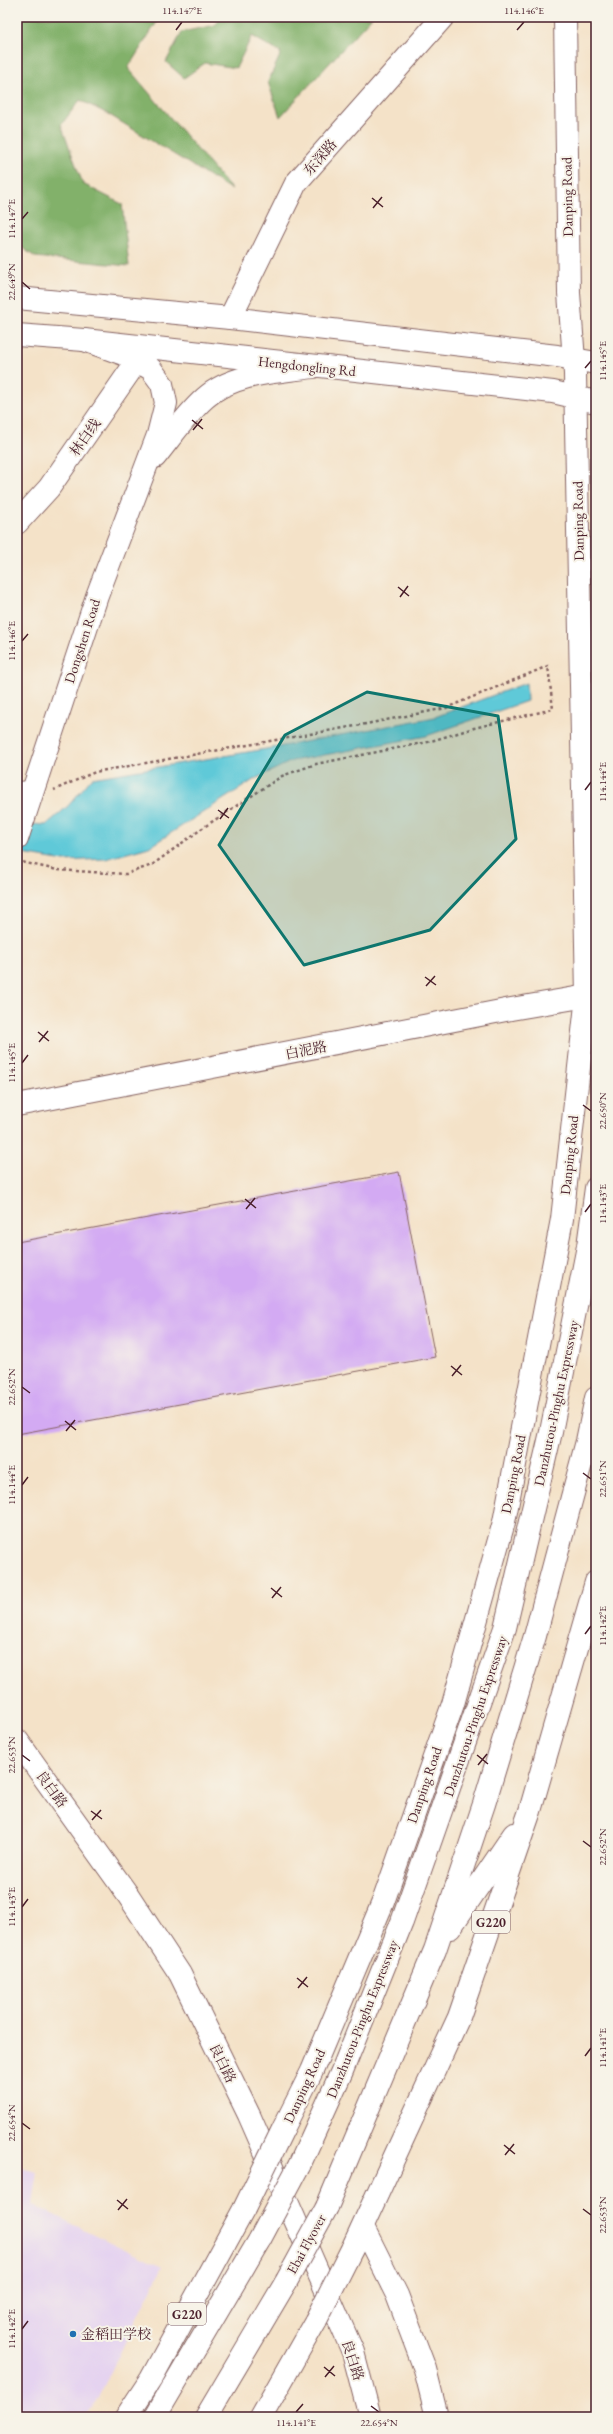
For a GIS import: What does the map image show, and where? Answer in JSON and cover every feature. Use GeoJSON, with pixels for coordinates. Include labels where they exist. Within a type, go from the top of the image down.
{"type":"FeatureCollection","features":[{"type":"Feature","properties":{"kind":"main road","name":"东深路"},"geometry":{"type":"LineString","coordinates":[[230,318],[296,183],[443,17]]}},
{"type":"Feature","properties":{"kind":"main road","name":"Danping Road"},"geometry":{"type":"LineString","coordinates":[[126,2417],[151,2378],[244,2209],[312,2071],[383,1902],[453,1704],[504,1522],[562,1219],[592,996],[586,400],[574,359],[569,293],[565,17]]}},
{"type":"Feature","properties":{"kind":"main road"},"geometry":{"type":"LineString","coordinates":[[17,298],[230,318],[574,359],[596,363]]}},
{"type":"Feature","properties":{"kind":"main road","name":"Dongshen Road"},"geometry":{"type":"LineString","coordinates":[[17,335],[84,340],[143,354],[151,369],[162,384],[166,403],[158,435],[147,467],[97,596],[24,793],[23,818],[17,839]]}},
{"type":"Feature","properties":{"kind":"main road","name":"Hengdongling Rd"},"geometry":{"type":"LineString","coordinates":[[143,354],[313,367],[553,392],[586,400]]}},
{"type":"Feature","properties":{"kind":"main road","name":"林白线"},"geometry":{"type":"LineString","coordinates":[[17,523],[49,488],[143,354]]}},
{"type":"Feature","properties":{"kind":"main road","name":"Dongshen Road"},"geometry":{"type":"LineString","coordinates":[[147,467],[206,397],[226,385],[245,378],[313,367]]}},
{"type":"Feature","properties":{"kind":"main road","name":"白泥路"},"geometry":{"type":"LineString","coordinates":[[17,1105],[592,996]]}},
{"type":"Feature","properties":{"kind":"main road","name":"Danzhutou-Pinghu Expressway"},"geometry":{"type":"LineString","coordinates":[[157,2414],[260,2239],[299,2166],[342,2071],[402,1922],[505,1628],[551,1432],[588,1246],[596,1188]]}},
{"type":"Feature","properties":{"kind":"main road"},"geometry":{"type":"LineString","coordinates":[[434,1950],[484,1804],[535,1636],[587,1441],[596,1398]]}},
{"type":"Feature","properties":{"kind":"main road","name":"G220"},"geometry":{"type":"LineString","coordinates":[[261,2417],[316,2320],[363,2227],[459,2017],[530,1810],[596,1582]]}},
{"type":"Feature","properties":{"kind":"main road","name":"良白路"},"geometry":{"type":"LineString","coordinates":[[17,1740],[128,1895],[180,1974],[249,2115],[353,2352],[370,2417]]}},
{"type":"Feature","properties":{"kind":"main road"},"geometry":{"type":"LineString","coordinates":[[402,1922],[422,1793]]}},
{"type":"Feature","properties":{"kind":"main road"},"geometry":{"type":"LineString","coordinates":[[434,1950],[530,1810]]}},
{"type":"Feature","properties":{"kind":"main road","name":"Ebai Flyover"},"geometry":{"type":"LineString","coordinates":[[206,2417],[286,2282],[327,2207],[434,1950]]}},
{"type":"Feature","properties":{"kind":"main road"},"geometry":{"type":"LineString","coordinates":[[363,2227],[400,2302],[425,2369],[437,2417]]}},
{"type":"Feature","properties":{"kind":"path"},"geometry":{"type":"LineString","coordinates":[[17,861],[57,870],[92,874],[126,874],[152,865],[204,827],[282,776],[316,764],[428,742],[474,728],[553,708],[548,666],[446,708],[361,725],[95,772],[59,790],[24,793]]}},
{"type":"Feature","properties":{"kind":"highlighted area"},"geometry":{"type":"Polygon","coordinates":[[[367,692],[498,716],[516,839],[430,930],[304,965],[219,845],[285,735],[367,692]]]}},
{"type":"Feature","properties":{"kind":"shaded area","name":"金稻田学校"},"geometry":{"type":"Polygon","coordinates":[[[17,2167],[38,2172],[33,2205],[162,2267],[96,2402],[85,2417],[17,2417],[17,2167]]]}},
{"type":"Feature","properties":{"kind":"green space"},"geometry":{"type":"Polygon","coordinates":[[[17,17],[160,17],[128,68],[232,190],[108,114],[80,100],[61,125],[83,184],[122,204],[129,266],[35,257],[17,244],[17,17]]]}},
{"type":"Feature","properties":{"kind":"green space"},"geometry":{"type":"Polygon","coordinates":[[[222,17],[372,17],[280,117],[268,82],[281,53],[252,36],[236,68],[205,63],[184,78],[166,62],[182,32],[215,25],[222,17]]]}},
{"type":"Feature","properties":{"kind":"water"},"geometry":{"type":"Polygon","coordinates":[[[526,683],[527,701],[426,736],[292,761],[255,779],[149,847],[106,859],[64,861],[17,853],[17,823],[46,825],[68,806],[92,778],[278,747],[435,717],[526,683]]]}},
{"type":"Feature","properties":{"kind":"building"},"geometry":{"type":"Polygon","coordinates":[[[399,1172],[435,1357],[17,1434],[17,1242],[399,1172]]]}},
{"type":"Feature","properties":{"kind":"place","name":"金稻田学校"},"geometry":{"type":"Point","coordinates":[73,2334]}}]}
